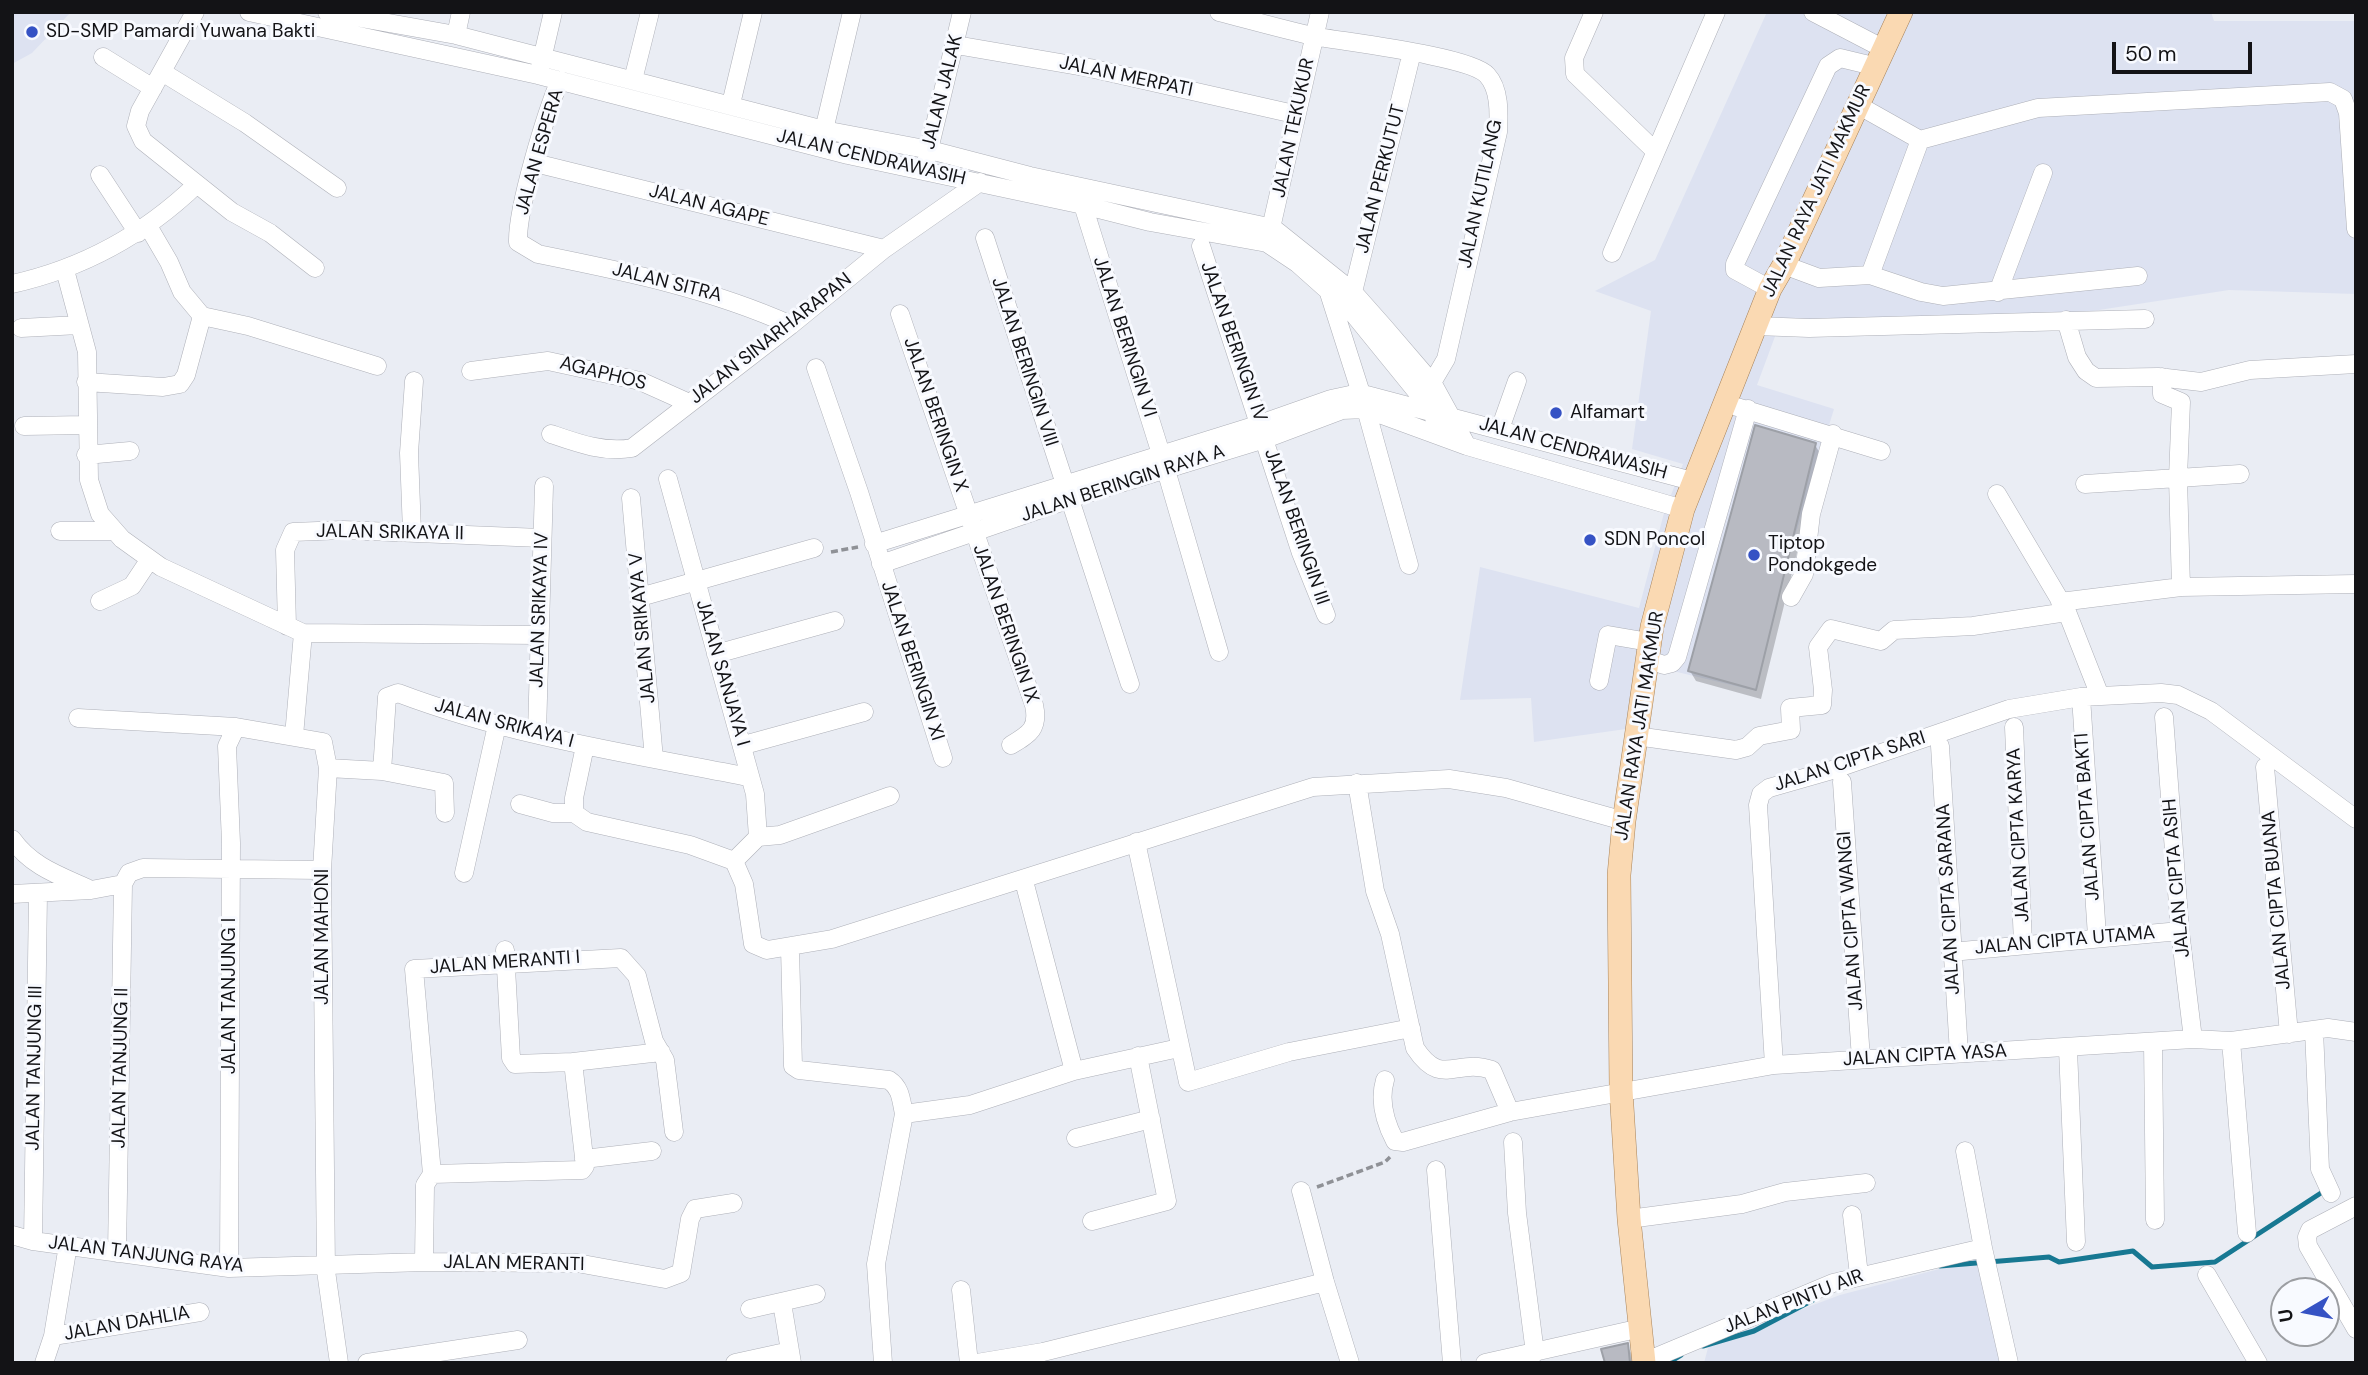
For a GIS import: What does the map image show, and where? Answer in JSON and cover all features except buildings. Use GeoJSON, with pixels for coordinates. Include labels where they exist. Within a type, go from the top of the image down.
{"type":"FeatureCollection","features":[{"type":"Feature","properties":{"kind":"main road","name":"JALAN RAYA JATI MAKMUR"},"geometry":{"type":"LineString","coordinates":[[1644,1363],[1629,1219],[1621,1090],[1619,875],[1648,651],[1692,481],[1770,289],[1784,265],[1856,104],[1901,12]]}},
{"type":"Feature","properties":{"kind":"street"},"geometry":{"type":"LineString","coordinates":[[195,12],[140,111],[136,126],[143,141],[232,212],[270,233],[315,268]]}},
{"type":"Feature","properties":{"kind":"street","name":"JALAN CENDRAWASIH"},"geometry":{"type":"LineString","coordinates":[[249,12],[560,80],[848,155],[1150,222],[1270,236],[1327,287],[1348,298]]}},
{"type":"Feature","properties":{"kind":"street","name":"JALAN CENDRAWASIH"},"geometry":{"type":"LineString","coordinates":[[327,12],[456,36],[731,104],[824,130],[930,150],[1270,236],[1348,298],[1448,439]]}},
{"type":"Feature","properties":{"kind":"street"},"geometry":{"type":"LineString","coordinates":[[456,36],[461,12]]}},
{"type":"Feature","properties":{"kind":"street"},"geometry":{"type":"LineString","coordinates":[[538,75],[553,12]]}},
{"type":"Feature","properties":{"kind":"street"},"geometry":{"type":"LineString","coordinates":[[633,80],[650,12]]}},
{"type":"Feature","properties":{"kind":"street"},"geometry":{"type":"LineString","coordinates":[[731,104],[753,12]]}},
{"type":"Feature","properties":{"kind":"street"},"geometry":{"type":"LineString","coordinates":[[824,130],[852,12]]}},
{"type":"Feature","properties":{"kind":"street","name":"JALAN JALAK"},"geometry":{"type":"LineString","coordinates":[[924,171],[962,12]]}},
{"type":"Feature","properties":{"kind":"street","name":"JALAN KUTILANG"},"geometry":{"type":"LineString","coordinates":[[1219,12],[1314,36],[1412,52],[1486,74],[1493,86],[1499,110],[1497,131],[1446,359],[1422,399]]}},
{"type":"Feature","properties":{"kind":"street","name":"JALAN TEKUKUR"},"geometry":{"type":"LineString","coordinates":[[1270,236],[1294,114],[1320,12]]}},
{"type":"Feature","properties":{"kind":"street"},"geometry":{"type":"LineString","coordinates":[[1594,12],[1574,58],[1574,74],[1654,150]]}},
{"type":"Feature","properties":{"kind":"street"},"geometry":{"type":"LineString","coordinates":[[1612,253],[1654,150],[1716,12]]}},
{"type":"Feature","properties":{"kind":"street"},"geometry":{"type":"LineString","coordinates":[[1813,12],[1879,60]]}},
{"type":"Feature","properties":{"kind":"street","name":"JALAN MERPATI"},"geometry":{"type":"LineString","coordinates":[[956,46],[1090,68],[1294,114]]}},
{"type":"Feature","properties":{"kind":"street","name":"JALAN PERKUTUT"},"geometry":{"type":"LineString","coordinates":[[1348,298],[1412,52]]}},
{"type":"Feature","properties":{"kind":"street"},"geometry":{"type":"LineString","coordinates":[[103,57],[158,80],[245,123],[337,188]]}},
{"type":"Feature","properties":{"kind":"street"},"geometry":{"type":"LineString","coordinates":[[1770,289],[1740,275],[1735,271],[1735,264],[1828,66],[1840,58],[1865,64],[1879,60]]}},
{"type":"Feature","properties":{"kind":"street","name":"JALAN ESPERA"},"geometry":{"type":"LineString","coordinates":[[538,254],[518,242],[535,163],[560,80]]}},
{"type":"Feature","properties":{"kind":"street"},"geometry":{"type":"LineString","coordinates":[[1856,104],[1920,140],[2038,108],[2330,92],[2343,99],[2348,113],[2356,229]]}},
{"type":"Feature","properties":{"kind":"street"},"geometry":{"type":"LineString","coordinates":[[1870,275],[1920,140]]}},
{"type":"Feature","properties":{"kind":"street","name":"JALAN AGAPE"},"geometry":{"type":"LineString","coordinates":[[535,163],[884,249]]}},
{"type":"Feature","properties":{"kind":"street"},"geometry":{"type":"LineString","coordinates":[[983,183],[994,166]]}},
{"type":"Feature","properties":{"kind":"street"},"geometry":{"type":"LineString","coordinates":[[1998,292],[2043,173]]}},
{"type":"Feature","properties":{"kind":"street"},"geometry":{"type":"LineString","coordinates":[[100,174],[169,262],[182,292],[202,316],[248,326],[377,366]]}},
{"type":"Feature","properties":{"kind":"street","name":"JALAN SINARHARAPAN"},"geometry":{"type":"LineString","coordinates":[[551,434],[583,445],[617,450],[632,448],[884,249],[983,183]]}},
{"type":"Feature","properties":{"kind":"street"},"geometry":{"type":"LineString","coordinates":[[12,284],[65,270],[90,260],[143,230],[197,184]]}},
{"type":"Feature","properties":{"kind":"street","name":"JALAN BERINGIN VI"},"geometry":{"type":"LineString","coordinates":[[1083,205],[1164,461]]}},
{"type":"Feature","properties":{"kind":"street","name":"JALAN BERINGIN VIII"},"geometry":{"type":"LineString","coordinates":[[985,238],[1130,684]]}},
{"type":"Feature","properties":{"kind":"street","name":"JALAN BERINGIN IV"},"geometry":{"type":"LineString","coordinates":[[1200,246],[1263,432]]}},
{"type":"Feature","properties":{"kind":"street","name":"JALAN SITRA"},"geometry":{"type":"LineString","coordinates":[[538,254],[667,281],[736,301],[791,325]]}},
{"type":"Feature","properties":{"kind":"street"},"geometry":{"type":"LineString","coordinates":[[1784,265],[1819,278],[1870,275],[1930,295],[1998,292],[2138,276]]}},
{"type":"Feature","properties":{"kind":"street"},"geometry":{"type":"LineString","coordinates":[[65,270],[87,352],[86,454],[89,480],[100,514],[113,531],[150,559],[295,629],[539,635]]}},
{"type":"Feature","properties":{"kind":"street"},"geometry":{"type":"LineString","coordinates":[[1327,287],[1409,565]]}},
{"type":"Feature","properties":{"kind":"street","name":"JALAN BERINGIN X"},"geometry":{"type":"LineString","coordinates":[[900,314],[971,523]]}},
{"type":"Feature","properties":{"kind":"street"},"geometry":{"type":"LineString","coordinates":[[86,382],[163,387],[180,384],[186,375],[202,316]]}},
{"type":"Feature","properties":{"kind":"street"},"geometry":{"type":"LineString","coordinates":[[1755,326],[2145,319]]}},
{"type":"Feature","properties":{"kind":"street"},"geometry":{"type":"LineString","coordinates":[[2066,320],[2077,357],[2085,371],[2096,378],[2162,377],[2202,382],[2250,370],[2356,364]]}},
{"type":"Feature","properties":{"kind":"street"},"geometry":{"type":"LineString","coordinates":[[21,328],[79,325]]}},
{"type":"Feature","properties":{"kind":"street","name":"AGAPHOS"},"geometry":{"type":"LineString","coordinates":[[471,371],[548,361],[640,381],[689,404]]}},
{"type":"Feature","properties":{"kind":"street","name":"JALAN BERINGIN XI"},"geometry":{"type":"LineString","coordinates":[[816,368],[943,758]]}},
{"type":"Feature","properties":{"kind":"street"},"geometry":{"type":"LineString","coordinates":[[2162,377],[2162,394],[2181,402],[2178,478],[2181,587]]}},
{"type":"Feature","properties":{"kind":"street"},"geometry":{"type":"LineString","coordinates":[[412,532],[409,453],[414,381]]}},
{"type":"Feature","properties":{"kind":"street"},"geometry":{"type":"LineString","coordinates":[[1500,429],[1517,381]]}},
{"type":"Feature","properties":{"kind":"street"},"geometry":{"type":"LineString","coordinates":[[874,544],[971,523],[1263,432],[1331,399],[1362,401]]}},
{"type":"Feature","properties":{"kind":"street","name":"JALAN CENDRAWASIH"},"geometry":{"type":"LineString","coordinates":[[1422,399],[1453,418],[1468,446]]}},
{"type":"Feature","properties":{"kind":"street","name":"JALAN CENDRAWASIH"},"geometry":{"type":"LineString","coordinates":[[1362,401],[1422,399],[1453,418],[1692,481]]}},
{"type":"Feature","properties":{"kind":"street","name":"JALAN CENDRAWASIH"},"geometry":{"type":"LineString","coordinates":[[1362,401],[1468,446],[1683,509]]}},
{"type":"Feature","properties":{"kind":"street"},"geometry":{"type":"LineString","coordinates":[[1724,402],[1881,451]]}},
{"type":"Feature","properties":{"kind":"street"},"geometry":{"type":"LineString","coordinates":[[1599,681],[1608,635],[1648,651],[1664,665],[1672,663],[1677,657],[1748,410]]}},
{"type":"Feature","properties":{"kind":"street"},"geometry":{"type":"LineString","coordinates":[[24,426],[86,425]]}},
{"type":"Feature","properties":{"kind":"street","name":"JALAN BERINGIN III"},"geometry":{"type":"LineString","coordinates":[[1263,432],[1301,553],[1326,615]]}},
{"type":"Feature","properties":{"kind":"street"},"geometry":{"type":"LineString","coordinates":[[1791,597],[1804,574],[1811,514],[1833,434]]}},
{"type":"Feature","properties":{"kind":"street"},"geometry":{"type":"LineString","coordinates":[[86,454],[130,451]]}},
{"type":"Feature","properties":{"kind":"street"},"geometry":{"type":"LineString","coordinates":[[1164,461],[1219,652]]}},
{"type":"Feature","properties":{"kind":"street"},"geometry":{"type":"LineString","coordinates":[[2085,485],[2240,474]]}},
{"type":"Feature","properties":{"kind":"street","name":"JALAN SANJAYA I"},"geometry":{"type":"LineString","coordinates":[[668,479],[744,745],[749,777],[755,794],[758,837]]}},
{"type":"Feature","properties":{"kind":"street","name":"JALAN SRIKAYA IV"},"geometry":{"type":"LineString","coordinates":[[537,733],[544,486]]}},
{"type":"Feature","properties":{"kind":"street"},"geometry":{"type":"LineString","coordinates":[[1997,494],[2064,607],[2100,696]]}},
{"type":"Feature","properties":{"kind":"street","name":"JALAN SRIKAYA V"},"geometry":{"type":"LineString","coordinates":[[631,498],[654,759]]}},
{"type":"Feature","properties":{"kind":"street"},"geometry":{"type":"LineString","coordinates":[[881,564],[971,523]]}},
{"type":"Feature","properties":{"kind":"street","name":"JALAN BERINGIN IX"},"geometry":{"type":"LineString","coordinates":[[971,523],[1037,716],[1031,734],[1011,745]]}},
{"type":"Feature","properties":{"kind":"street"},"geometry":{"type":"LineString","coordinates":[[60,531],[113,531]]}},
{"type":"Feature","properties":{"kind":"street","name":"JALAN SRIKAYA II"},"geometry":{"type":"LineString","coordinates":[[295,629],[285,550],[293,532],[412,532],[541,538]]}},
{"type":"Feature","properties":{"kind":"street"},"geometry":{"type":"LineString","coordinates":[[640,597],[814,548]]}},
{"type":"Feature","properties":{"kind":"street"},"geometry":{"type":"LineString","coordinates":[[100,601],[132,586],[150,559]]}},
{"type":"Feature","properties":{"kind":"street"},"geometry":{"type":"LineString","coordinates":[[1636,736],[1736,750],[1747,747],[1759,736],[1791,730],[1790,708],[1822,705],[1824,690],[1818,647],[1831,629],[1881,641],[1894,631],[1973,626],[2181,587],[2356,583]]}},
{"type":"Feature","properties":{"kind":"street"},"geometry":{"type":"LineString","coordinates":[[716,654],[835,621]]}},
{"type":"Feature","properties":{"kind":"street"},"geometry":{"type":"LineString","coordinates":[[78,718],[236,727],[294,736],[295,629]]}},
{"type":"Feature","properties":{"kind":"street"},"geometry":{"type":"LineString","coordinates":[[2081,697],[2161,693],[2195,701],[2356,819]]}},
{"type":"Feature","properties":{"kind":"street","name":"JALAN SRIKAYA I"},"geometry":{"type":"LineString","coordinates":[[382,771],[386,705],[391,694],[498,725],[585,746],[749,777]]}},
{"type":"Feature","properties":{"kind":"street","name":"JALAN CIPTA BAKTI"},"geometry":{"type":"LineString","coordinates":[[2081,697],[2097,936]]}},
{"type":"Feature","properties":{"kind":"street","name":"JALAN CIPTA SARI"},"geometry":{"type":"LineString","coordinates":[[1774,1065],[1758,804],[1761,794],[1769,788],[1832,770],[2010,709],[2081,697]]}},
{"type":"Feature","properties":{"kind":"street"},"geometry":{"type":"LineString","coordinates":[[744,745],[864,712]]}},
{"type":"Feature","properties":{"kind":"street","name":"JALAN CIPTA ASIH"},"geometry":{"type":"LineString","coordinates":[[2164,717],[2180,931],[2193,1039]]}},
{"type":"Feature","properties":{"kind":"street"},"geometry":{"type":"LineString","coordinates":[[464,873],[498,725]]}},
{"type":"Feature","properties":{"kind":"street","name":"JALAN TANJUNG I"},"geometry":{"type":"LineString","coordinates":[[229,1268],[231,870],[227,746],[236,727]]}},
{"type":"Feature","properties":{"kind":"street","name":"JALAN CIPTA KARYA"},"geometry":{"type":"LineString","coordinates":[[2014,727],[2024,944]]}},
{"type":"Feature","properties":{"kind":"street","name":"JALAN MAHONI"},"geometry":{"type":"LineString","coordinates":[[294,736],[324,742],[328,768],[322,870],[324,1266],[339,1363]]}},
{"type":"Feature","properties":{"kind":"street"},"geometry":{"type":"LineString","coordinates":[[574,813],[574,798],[585,746]]}},
{"type":"Feature","properties":{"kind":"street","name":"JALAN CIPTA SARANA"},"geometry":{"type":"LineString","coordinates":[[1940,746],[1959,1053]]}},
{"type":"Feature","properties":{"kind":"street","name":"JALAN CIPTA BUANA"},"geometry":{"type":"LineString","coordinates":[[2265,767],[2289,1034]]}},
{"type":"Feature","properties":{"kind":"street"},"geometry":{"type":"LineString","coordinates":[[328,768],[382,771],[444,783],[445,813]]}},
{"type":"Feature","properties":{"kind":"street"},"geometry":{"type":"LineString","coordinates":[[520,804],[553,813],[574,813],[587,822],[690,845],[734,861],[744,884],[753,944],[767,950],[832,939],[1024,881],[1136,842],[1313,787],[1449,779],[1506,788],[1624,821]]}},
{"type":"Feature","properties":{"kind":"street","name":"JALAN CIPTA WANGI"},"geometry":{"type":"LineString","coordinates":[[1842,782],[1861,1059]]}},
{"type":"Feature","properties":{"kind":"street"},"geometry":{"type":"LineString","coordinates":[[1357,783],[1376,891],[1390,934],[1415,1048],[1425,1064],[1435,1070],[1481,1066],[1492,1070],[1510,1112]]}},
{"type":"Feature","properties":{"kind":"street"},"geometry":{"type":"LineString","coordinates":[[734,861],[758,837],[780,835],[890,796]]}},
{"type":"Feature","properties":{"kind":"street"},"geometry":{"type":"LineString","coordinates":[[12,839],[27,858],[41,868],[91,890]]}},
{"type":"Feature","properties":{"kind":"street"},"geometry":{"type":"LineString","coordinates":[[1136,842],[1178,1048],[1188,1082],[1289,1052],[1411,1028]]}},
{"type":"Feature","properties":{"kind":"street"},"geometry":{"type":"LineString","coordinates":[[12,894],[91,890],[123,884],[129,873],[144,868],[322,870]]}},
{"type":"Feature","properties":{"kind":"street"},"geometry":{"type":"LineString","coordinates":[[1024,881],[1074,1071]]}},
{"type":"Feature","properties":{"kind":"street","name":"JALAN TANJUNG II"},"geometry":{"type":"LineString","coordinates":[[117,1253],[123,884]]}},
{"type":"Feature","properties":{"kind":"street","name":"JALAN TANJUNG III"},"geometry":{"type":"LineString","coordinates":[[33,1241],[38,894]]}},
{"type":"Feature","properties":{"kind":"street","name":"JALAN CIPTA UTAMA"},"geometry":{"type":"LineString","coordinates":[[1951,952],[2097,936],[2180,931]]}},
{"type":"Feature","properties":{"kind":"street"},"geometry":{"type":"LineString","coordinates":[[790,948],[793,1066],[799,1070],[889,1080],[900,1092],[904,1114],[876,1264],[883,1363]]}},
{"type":"Feature","properties":{"kind":"street"},"geometry":{"type":"LineString","coordinates":[[506,956],[511,1058],[515,1064],[573,1062],[662,1052]]}},
{"type":"Feature","properties":{"kind":"street","name":"JALAN MERANTI I"},"geometry":{"type":"LineString","coordinates":[[424,1262],[425,1185],[432,1174],[414,969],[506,956],[621,958],[637,976],[654,1041],[668,1068],[674,1132]]}},
{"type":"Feature","properties":{"kind":"street","name":"JALAN CIPTA YASA"},"geometry":{"type":"LineString","coordinates":[[1403,1142],[1510,1112],[1621,1090],[1774,1065],[2068,1049],[2193,1039],[2231,1041],[2328,1028],[2356,1032]]}},
{"type":"Feature","properties":{"kind":"street"},"geometry":{"type":"LineString","coordinates":[[2314,1030],[2320,1169],[2331,1193]]}},
{"type":"Feature","properties":{"kind":"street"},"geometry":{"type":"LineString","coordinates":[[2231,1041],[2247,1233]]}},
{"type":"Feature","properties":{"kind":"street"},"geometry":{"type":"LineString","coordinates":[[2153,1042],[2155,1220]]}},
{"type":"Feature","properties":{"kind":"street"},"geometry":{"type":"LineString","coordinates":[[904,1114],[970,1105],[1074,1071],[1178,1048]]}},
{"type":"Feature","properties":{"kind":"street"},"geometry":{"type":"LineString","coordinates":[[2068,1049],[2076,1242]]}},
{"type":"Feature","properties":{"kind":"street"},"geometry":{"type":"LineString","coordinates":[[1092,1221],[1167,1201],[1138,1056]]}},
{"type":"Feature","properties":{"kind":"street"},"geometry":{"type":"LineString","coordinates":[[432,1174],[578,1171],[585,1166],[573,1062]]}},
{"type":"Feature","properties":{"kind":"street"},"geometry":{"type":"LineString","coordinates":[[1385,1080],[1382,1091],[1385,1118],[1395,1141],[1403,1142]]}},
{"type":"Feature","properties":{"kind":"street"},"geometry":{"type":"LineString","coordinates":[[1076,1138],[1151,1119]]}},
{"type":"Feature","properties":{"kind":"street"},"geometry":{"type":"LineString","coordinates":[[1513,1142],[1517,1213],[1535,1353]]}},
{"type":"Feature","properties":{"kind":"street"},"geometry":{"type":"LineString","coordinates":[[584,1158],[652,1151]]}},
{"type":"Feature","properties":{"kind":"street"},"geometry":{"type":"LineString","coordinates":[[1965,1151],[2008,1363]]}},
{"type":"Feature","properties":{"kind":"street"},"geometry":{"type":"LineString","coordinates":[[1436,1170],[1452,1363]]}},
{"type":"Feature","properties":{"kind":"street"},"geometry":{"type":"LineString","coordinates":[[1629,1219],[1742,1204],[1785,1192],[1866,1183]]}},
{"type":"Feature","properties":{"kind":"street"},"geometry":{"type":"LineString","coordinates":[[1301,1191],[1350,1363]]}},
{"type":"Feature","properties":{"kind":"street","name":"JALAN MERANTI"},"geometry":{"type":"LineString","coordinates":[[324,1266],[424,1262],[577,1264],[665,1279],[681,1273],[690,1219],[695,1209],[733,1203]]}},
{"type":"Feature","properties":{"kind":"street"},"geometry":{"type":"LineString","coordinates":[[2356,1206],[2310,1230],[2306,1237],[2356,1329]]}},
{"type":"Feature","properties":{"kind":"street"},"geometry":{"type":"LineString","coordinates":[[1852,1215],[1859,1275]]}},
{"type":"Feature","properties":{"kind":"street","name":"JALAN TANJUNG RAYA"},"geometry":{"type":"LineString","coordinates":[[12,1234],[33,1241],[229,1268],[324,1266]]}},
{"type":"Feature","properties":{"kind":"street"},"geometry":{"type":"LineString","coordinates":[[44,1363],[53,1336],[68,1245]]}},
{"type":"Feature","properties":{"kind":"street","name":"JALAN PINTU AIR"},"geometry":{"type":"LineString","coordinates":[[1644,1363],[1682,1344],[1859,1275],[1985,1257]]}},
{"type":"Feature","properties":{"kind":"street"},"geometry":{"type":"LineString","coordinates":[[2207,1275],[2258,1363]]}},
{"type":"Feature","properties":{"kind":"street"},"geometry":{"type":"LineString","coordinates":[[977,1363],[1050,1357],[1325,1282]]}},
{"type":"Feature","properties":{"kind":"street"},"geometry":{"type":"LineString","coordinates":[[961,1290],[969,1363]]}},
{"type":"Feature","properties":{"kind":"street"},"geometry":{"type":"LineString","coordinates":[[750,1309],[816,1294]]}},
{"type":"Feature","properties":{"kind":"street"},"geometry":{"type":"LineString","coordinates":[[735,1363],[791,1357],[782,1303]]}},
{"type":"Feature","properties":{"kind":"street","name":"JALAN DAHLIA"},"geometry":{"type":"LineString","coordinates":[[53,1336],[200,1311]]}},
{"type":"Feature","properties":{"kind":"street"},"geometry":{"type":"LineString","coordinates":[[1485,1363],[1641,1328]]}},
{"type":"Feature","properties":{"kind":"street"},"geometry":{"type":"LineString","coordinates":[[367,1363],[518,1340]]}},
{"type":"Feature","properties":{"kind":"path"},"geometry":{"type":"LineString","coordinates":[[814,548],[823,553],[874,544]]}},
{"type":"Feature","properties":{"kind":"path"},"geometry":{"type":"LineString","coordinates":[[1301,1191],[1385,1162],[1403,1142]]}},
{"type":"Feature","properties":{"kind":"shaded area","name":"SD-SMP Pamardi Yuwana Bakti"},"geometry":{"type":"Polygon","coordinates":[[[12,12],[71,12],[32,53],[12,64],[12,12]]]}},
{"type":"Feature","properties":{"kind":"shaded area"},"geometry":{"type":"Polygon","coordinates":[[[1767,12],[2211,12],[2214,21],[2356,21],[2356,294],[2229,290],[2086,312],[1780,323],[1757,385],[1834,409],[1748,689],[1648,665],[1633,728],[1534,742],[1531,698],[1460,700],[1480,567],[1639,608],[1664,513],[1683,464],[1632,449],[1651,311],[1595,291],[1655,260],[1767,12]]]}},
{"type":"Feature","properties":{"kind":"shaded area"},"geometry":{"type":"Polygon","coordinates":[[[1985,1257],[2009,1363],[1704,1363],[1709,1344],[1840,1295],[1985,1257]]]}},
{"type":"Feature","properties":{"kind":"waterway"},"geometry":{"type":"LineString","coordinates":[[1940,1266],[2049,1257],[2059,1262],[2133,1251],[2152,1267],[2215,1262],[2324,1191]]}},
{"type":"Feature","properties":{"kind":"waterway"},"geometry":{"type":"LineString","coordinates":[[1703,1346],[1754,1331],[1813,1300]]}},
{"type":"Feature","properties":{"kind":"waterway"},"geometry":{"type":"LineString","coordinates":[[1668,1363],[1681,1355]]}},
{"type":"Feature","properties":{"kind":"place","name":"SD-SMP Pamardi Yuwana Bakti"},"geometry":{"type":"Point","coordinates":[32,32]}},
{"type":"Feature","properties":{"kind":"place","name":"Alfamart"},"geometry":{"type":"Point","coordinates":[1556,413]}},
{"type":"Feature","properties":{"kind":"place","name":"SDN Poncol"},"geometry":{"type":"Point","coordinates":[1590,540]}},
{"type":"Feature","properties":{"kind":"place","name":"Tiptop Pondokgede"},"geometry":{"type":"Point","coordinates":[1754,555]}}]}
